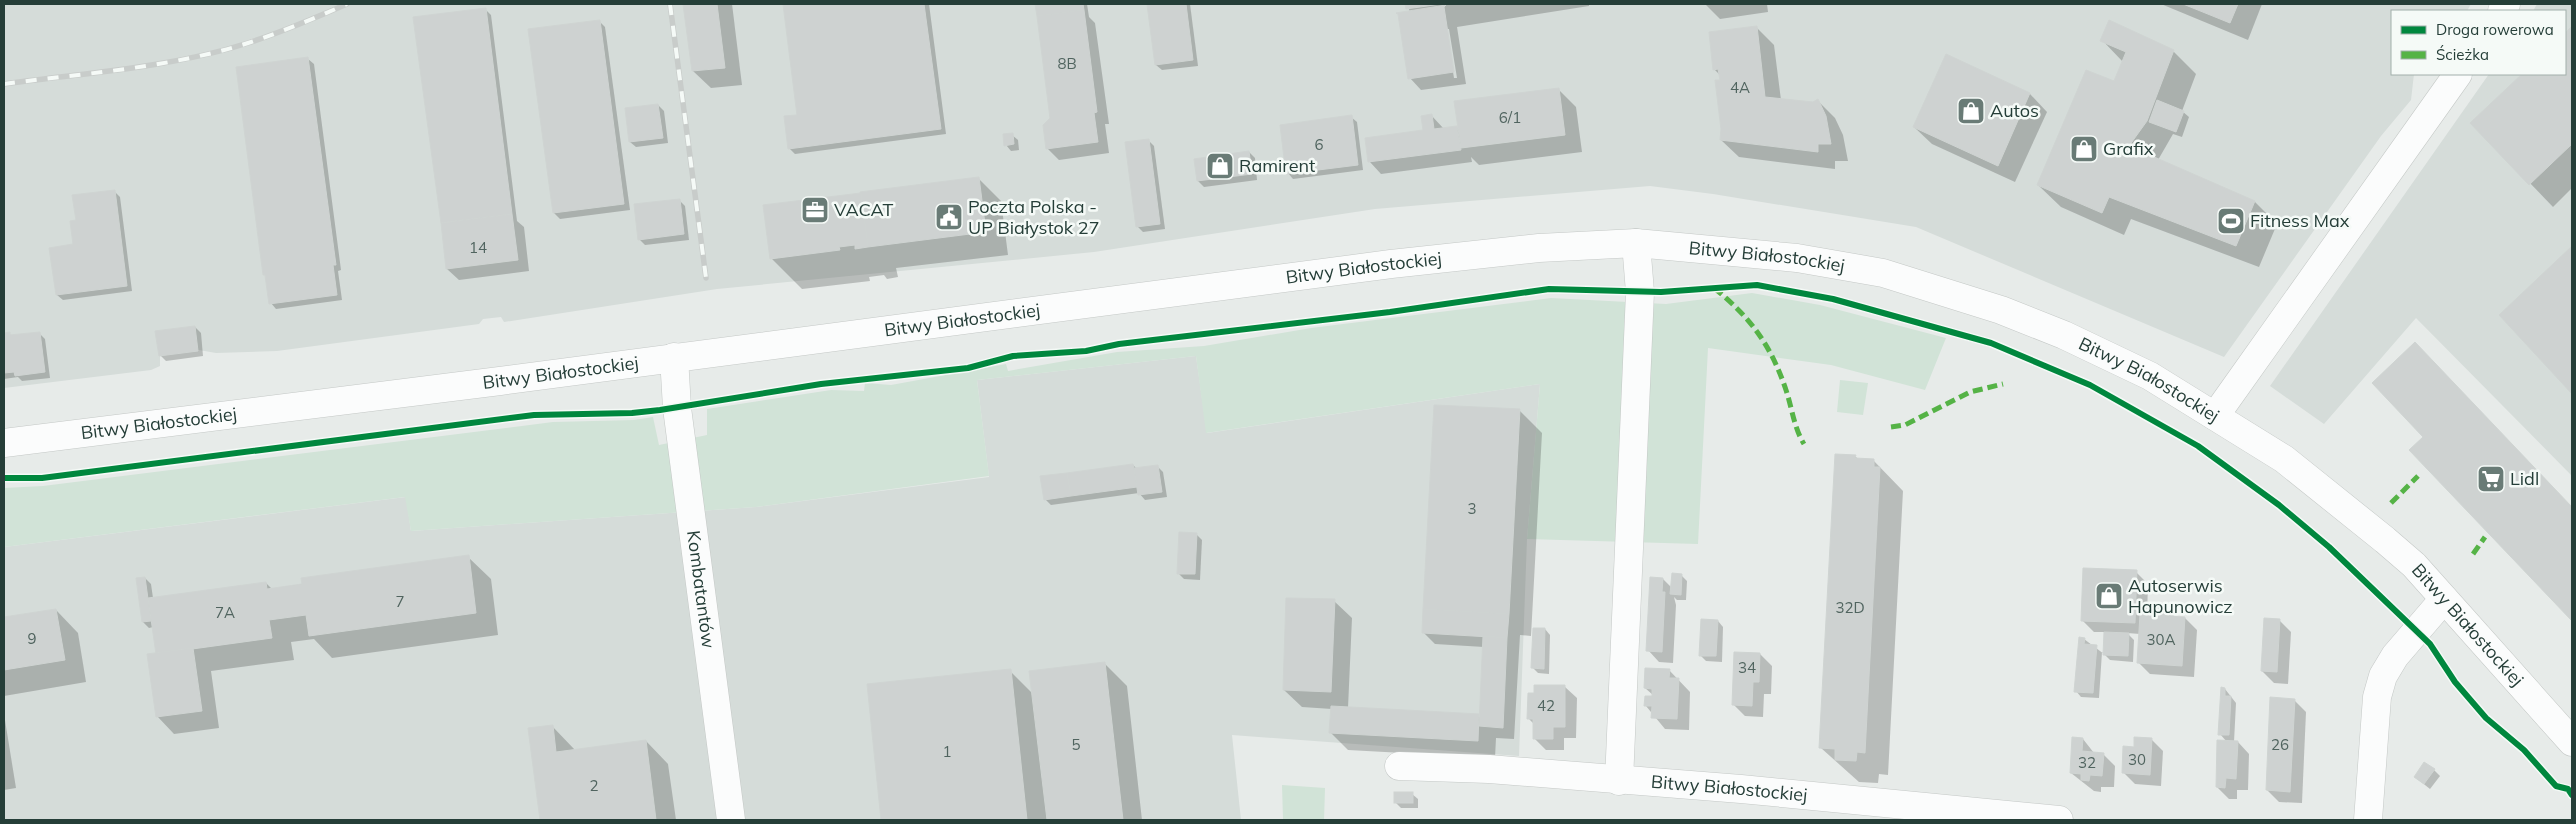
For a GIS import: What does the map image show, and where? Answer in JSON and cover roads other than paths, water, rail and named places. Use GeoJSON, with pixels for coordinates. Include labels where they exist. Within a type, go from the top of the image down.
{"type":"FeatureCollection","features":[{"type":"Feature","properties":{"kind":"street"},"geometry":{"type":"LineString","coordinates":[[2216,416],[2457,75]]}},
{"type":"Feature","properties":{"kind":"street"},"geometry":{"type":"LineString","coordinates":[[1619,781],[1640,292],[1636,243]]}},
{"type":"Feature","properties":{"kind":"street","name":"Bitwy Białostockiej"},"geometry":{"type":"LineString","coordinates":[[4,443],[1391,264],[1539,248],[1636,243],[1797,258],[1883,273],[2001,310],[2064,335],[2150,376],[2216,416],[2284,459],[2385,540],[2414,566],[2572,742]]}},
{"type":"Feature","properties":{"kind":"street","name":"Kombatantów"},"geometry":{"type":"LineString","coordinates":[[674,357],[677,408],[730,820]]}},
{"type":"Feature","properties":{"kind":"street"},"geometry":{"type":"LineString","coordinates":[[2368,820],[2377,697],[2384,676],[2395,656],[2444,599]]}},
{"type":"Feature","properties":{"kind":"street","name":"Bitwy Białostockiej"},"geometry":{"type":"LineString","coordinates":[[1399,766],[1489,770],[1741,789],[2059,820]]}},
{"type":"Feature","properties":{"kind":"railway"},"geometry":{"type":"LineString","coordinates":[[4,84],[127,69],[188,58],[248,43],[311,20],[347,4]]}},
{"type":"Feature","properties":{"kind":"railway"},"geometry":{"type":"LineString","coordinates":[[670,4],[706,278]]}},
{"type":"Feature","properties":{"kind":"place","name":"Autos"},"geometry":{"type":"Point","coordinates":[1971,111]}},
{"type":"Feature","properties":{"kind":"place","name":"Grafix"},"geometry":{"type":"Point","coordinates":[2084,149]}},
{"type":"Feature","properties":{"kind":"place","name":"Ramirent"},"geometry":{"type":"Point","coordinates":[1220,166]}},
{"type":"Feature","properties":{"kind":"place","name":"VACAT"},"geometry":{"type":"Point","coordinates":[815,210]}},
{"type":"Feature","properties":{"kind":"place","name":"Poczta Polska - UP Białystok 27"},"geometry":{"type":"Point","coordinates":[949,217]}},
{"type":"Feature","properties":{"kind":"place","name":"Fitness Max"},"geometry":{"type":"Point","coordinates":[2231,221]}},
{"type":"Feature","properties":{"kind":"place","name":"Lidl"},"geometry":{"type":"Point","coordinates":[2491,479]}},
{"type":"Feature","properties":{"kind":"place","name":"Autoserwis Hapunowicz"},"geometry":{"type":"Point","coordinates":[2109,596]}}]}
